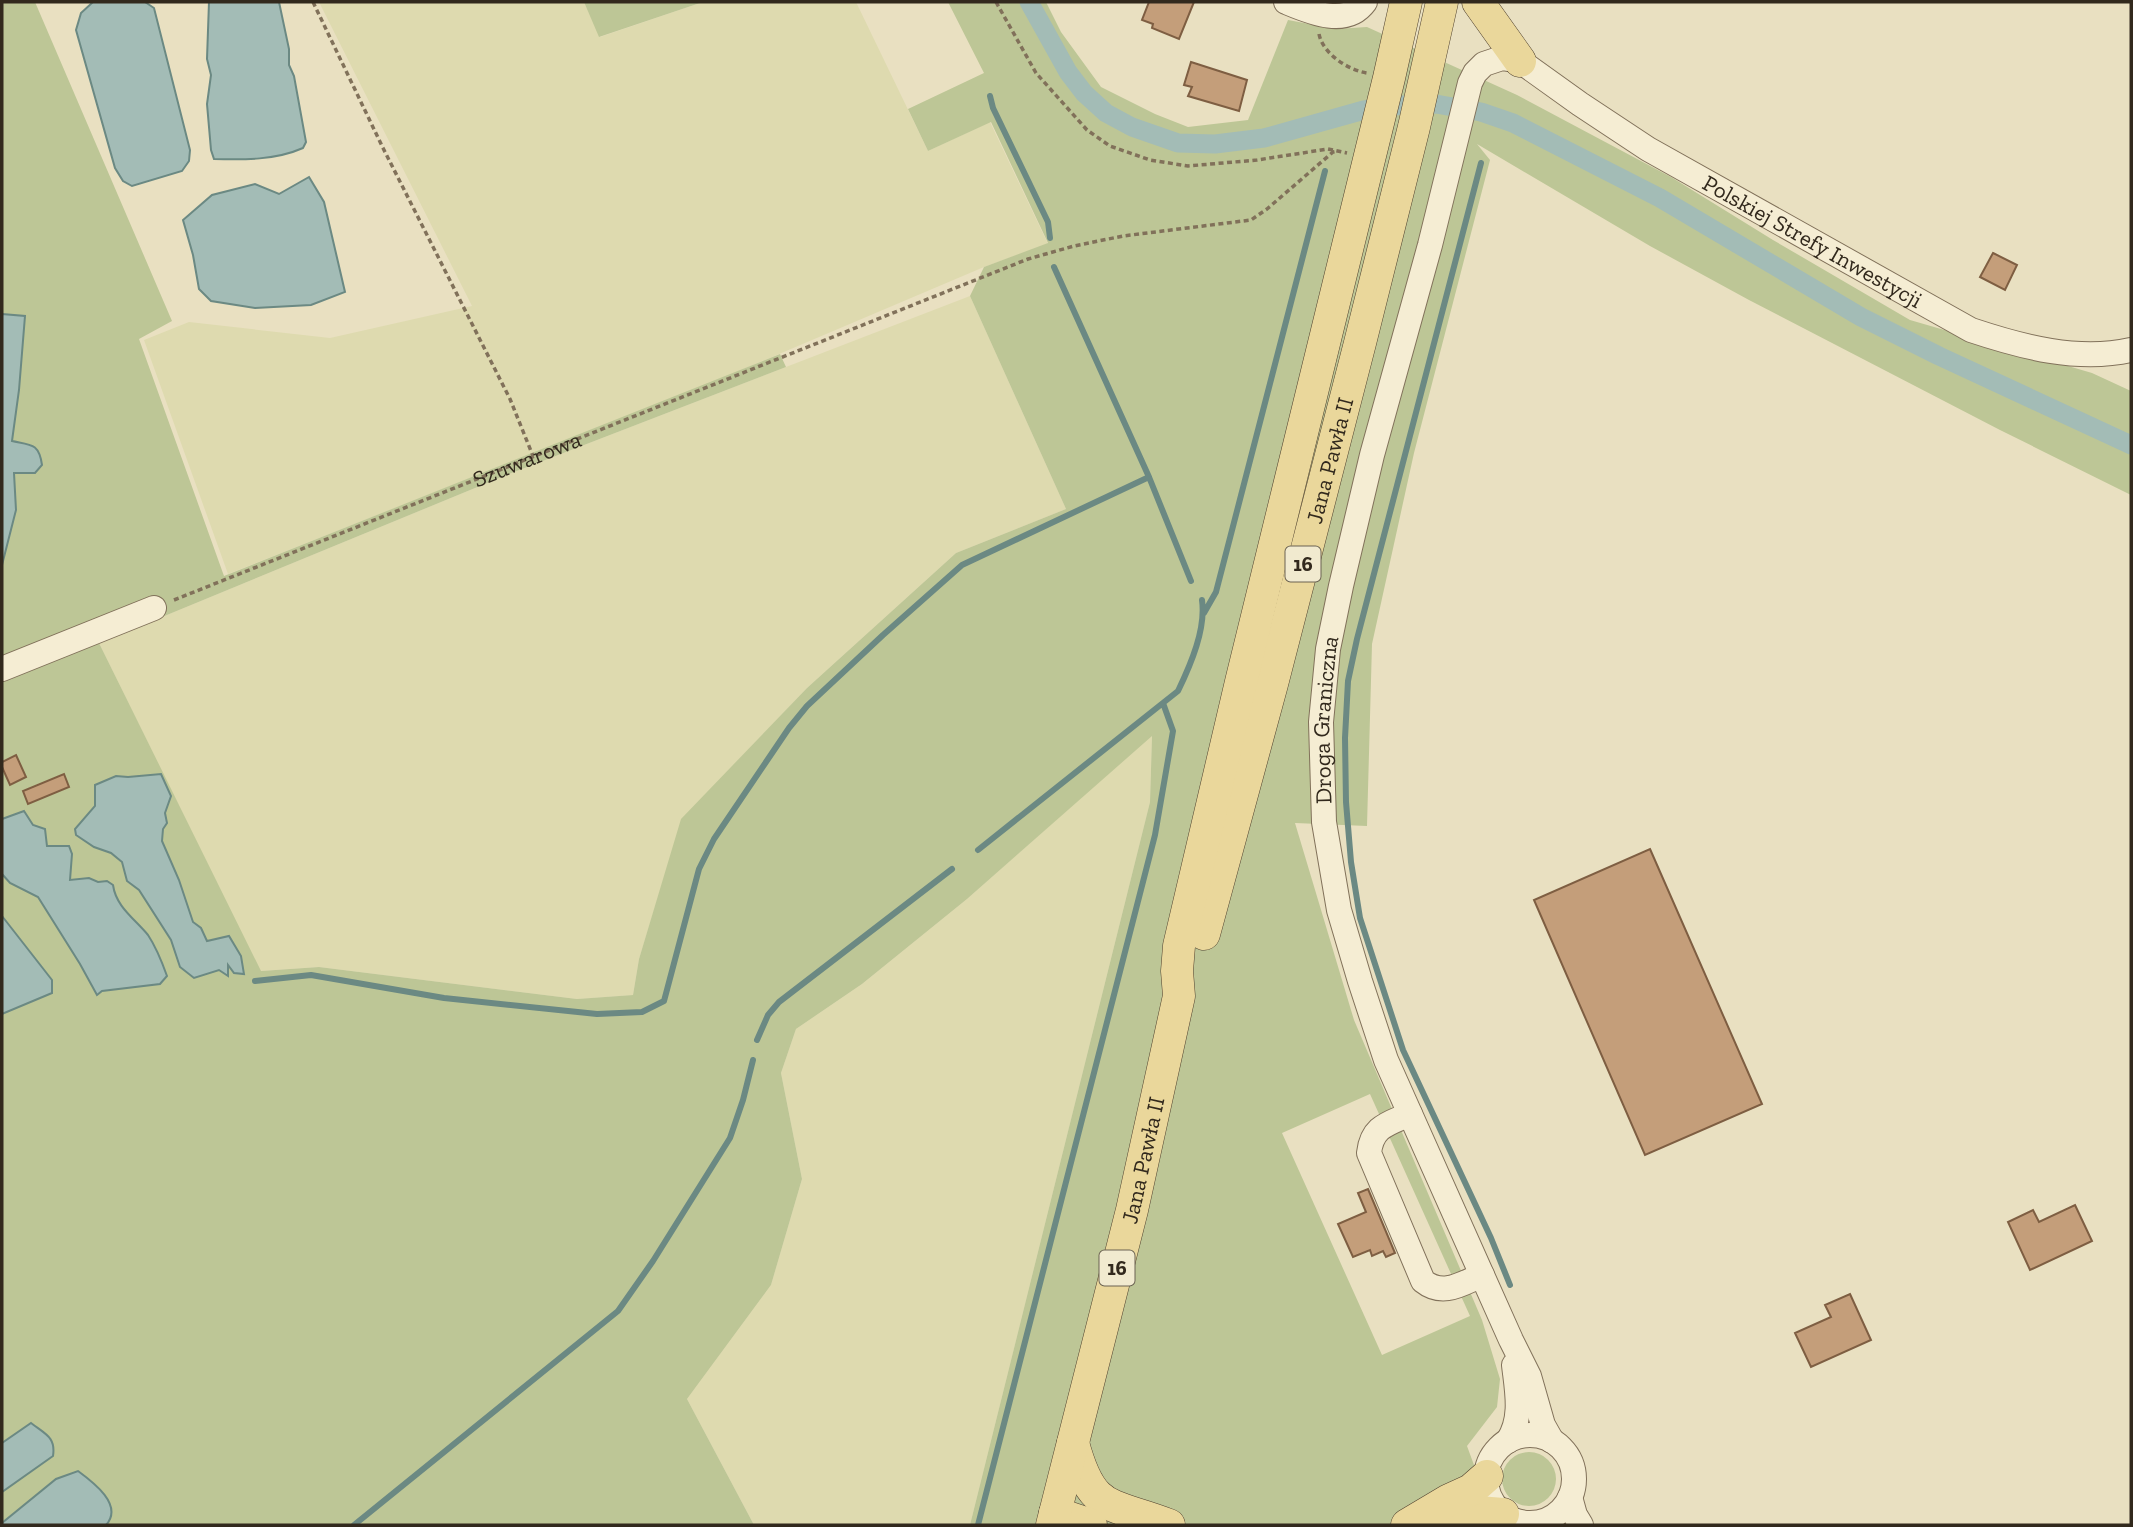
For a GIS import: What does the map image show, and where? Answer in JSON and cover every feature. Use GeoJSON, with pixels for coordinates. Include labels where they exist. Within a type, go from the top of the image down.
{"type":"FeatureCollection","features":[{"type":"Feature","properties":{"kind":"main road","name":"Jana Pawła II"},"geometry":{"type":"LineString","coordinates":[[1053,1519],[1132,1210],[1179,996],[1179,946],[1376,133],[1378,76],[1406,2]]}},
{"type":"Feature","properties":{"kind":"main road","name":"Jana Pawła II"},"geometry":{"type":"LineString","coordinates":[[1179,996],[1194,971],[1275,671],[1414,127],[1442,2]]}},
{"type":"Feature","properties":{"kind":"main road"},"geometry":{"type":"LineString","coordinates":[[1478,2],[1520,61]]}},
{"type":"Feature","properties":{"kind":"main road"},"geometry":{"type":"LineString","coordinates":[[1073,1443],[1083,1474],[1097,1497],[1117,1508],[1170,1525]]}},
{"type":"Feature","properties":{"kind":"main road"},"geometry":{"type":"LineString","coordinates":[[1407,1525],[1471,1490],[1487,1476]]}},
{"type":"Feature","properties":{"kind":"main road"},"geometry":{"type":"LineString","coordinates":[[1421,1525],[1478,1512],[1503,1514]]}},
{"type":"Feature","properties":{"kind":"main road"},"geometry":{"type":"LineString","coordinates":[[1053,1519],[1091,1525]]}},
{"type":"Feature","properties":{"kind":"street"},"geometry":{"type":"LineString","coordinates":[[1286,2],[1314,13],[1339,16],[1353,13],[1365,2]]}},
{"type":"Feature","properties":{"kind":"street","name":"Droga Graniczna"},"geometry":{"type":"LineString","coordinates":[[1520,61],[1502,58],[1484,64],[1478,68],[1470,83],[1430,245],[1372,455],[1341,586],[1328,649],[1321,722],[1324,822],[1339,910],[1386,1060],[1529,1376],[1543,1425],[1552,1441]]}},
{"type":"Feature","properties":{"kind":"street","name":"Polskiej Strefy Inwestycji"},"geometry":{"type":"LineString","coordinates":[[1520,61],[1648,149],[1971,330],[2014,344],[2058,352],[2111,355],[2131,350]]}},
{"type":"Feature","properties":{"kind":"street"},"geometry":{"type":"LineString","coordinates":[[2,668],[154,608]]}},
{"type":"Feature","properties":{"kind":"street"},"geometry":{"type":"LineString","coordinates":[[1410,1114],[1376,1131],[1370,1141],[1369,1153],[1423,1281],[1432,1288],[1444,1290],[1482,1275]]}},
{"type":"Feature","properties":{"kind":"street","name":"Droga Graniczna"},"geometry":{"type":"LineString","coordinates":[[1508,1441],[1517,1425],[1518,1402],[1511,1340]]}},
{"type":"Feature","properties":{"kind":"street"},"geometry":{"type":"LineString","coordinates":[[1522,1436],[1538,1436],[1552,1441],[1570,1459],[1574,1485],[1570,1497],[1557,1514],[1540,1524],[1514,1520],[1503,1514],[1488,1490],[1487,1476],[1493,1456],[1508,1441],[1522,1436]]}},
{"type":"Feature","properties":{"kind":"street"},"geometry":{"type":"LineString","coordinates":[[1570,1497],[1581,1525]]}},
{"type":"Feature","properties":{"kind":"path"},"geometry":{"type":"LineString","coordinates":[[313,2],[510,400],[534,457]]}},
{"type":"Feature","properties":{"kind":"path","name":"Szuwarowa"},"geometry":{"type":"LineString","coordinates":[[154,608],[953,288],[1051,252],[1123,236],[1251,220],[1338,150],[1188,166],[1150,160],[1110,146],[1087,130],[1036,72],[996,2]]}},
{"type":"Feature","properties":{"kind":"path"},"geometry":{"type":"LineString","coordinates":[[1314,13],[1321,44],[1351,70],[1378,76]]}},
{"type":"Feature","properties":{"kind":"shaded area"},"geometry":{"type":"Polygon","coordinates":[[[319,2],[584,2],[600,37],[703,2],[856,2],[928,151],[990,122],[1048,244],[984,267],[713,382],[228,574],[144,340],[189,322],[330,338],[472,306],[319,2]]]}},
{"type":"Feature","properties":{"kind":"shaded area"},"geometry":{"type":"Polygon","coordinates":[[[970,296],[1066,509],[956,553],[807,688],[682,819],[639,959],[633,995],[577,999],[319,967],[260,971],[99,643],[509,474],[970,296]]]}},
{"type":"Feature","properties":{"kind":"shaded area"},"geometry":{"type":"Polygon","coordinates":[[[1152,735],[1150,802],[970,1525],[754,1525],[687,1399],[771,1285],[802,1179],[781,1073],[796,1029],[862,984],[967,899],[1152,735]]]}},
{"type":"Feature","properties":{"kind":"green space"},"geometry":{"type":"Polygon","coordinates":[[[2,2],[35,2],[172,321],[139,339],[224,576],[780,354],[786,367],[509,474],[99,643],[261,971],[319,967],[577,999],[633,995],[639,959],[681,819],[807,688],[956,553],[1066,509],[970,296],[984,267],[1048,243],[991,122],[928,151],[908,109],[984,73],[948,2],[1046,2],[1061,32],[1101,87],[1188,127],[1248,120],[1288,20],[1336,29],[1367,27],[1517,95],[1671,177],[1910,320],[2092,373],[2131,391],[2131,495],[1749,300],[1650,246],[1477,144],[1490,160],[1414,453],[1372,644],[1367,826],[1295,823],[1354,1020],[1482,1320],[1500,1379],[1497,1407],[1467,1446],[1496,1525],[970,1525],[1150,802],[1152,736],[967,899],[862,984],[796,1029],[781,1073],[802,1179],[771,1285],[687,1399],[754,1525],[2,1525],[2,2]],[[1370,1094],[1282,1133],[1382,1355],[1470,1316],[1370,1094]]]}},
{"type":"Feature","properties":{"kind":"green space"},"geometry":{"type":"Polygon","coordinates":[[[584,2],[703,2],[599,37],[584,2]]]}},
{"type":"Feature","properties":{"kind":"green space"},"geometry":{"type":"Polygon","coordinates":[[[1529,1452],[1548,1460],[1556,1479],[1548,1498],[1529,1506],[1510,1498],[1502,1479],[1510,1460],[1529,1452]]]}},
{"type":"Feature","properties":{"kind":"water"},"geometry":{"type":"Polygon","coordinates":[[[93,2],[145,2],[154,8],[190,150],[189,161],[182,171],[132,186],[123,181],[115,168],[76,30],[81,13],[93,2]]]}},
{"type":"Feature","properties":{"kind":"water"},"geometry":{"type":"Polygon","coordinates":[[[209,2],[279,2],[289,49],[289,65],[294,76],[306,142],[303,148],[271,157],[214,159],[207,104],[211,75],[207,59],[209,2]]]}},
{"type":"Feature","properties":{"kind":"water"},"geometry":{"type":"Polygon","coordinates":[[[309,177],[324,202],[345,292],[311,305],[255,308],[211,301],[199,289],[183,220],[212,195],[255,184],[279,194],[309,177]]]}},
{"type":"Feature","properties":{"kind":"water"},"geometry":{"type":"Polygon","coordinates":[[[2,314],[25,316],[12,441],[33,446],[39,453],[42,465],[35,473],[14,473],[16,510],[2,565],[2,314]]]}},
{"type":"Feature","properties":{"kind":"water"},"geometry":{"type":"Polygon","coordinates":[[[161,774],[171,796],[165,813],[167,823],[163,829],[162,841],[193,922],[201,928],[207,941],[229,936],[241,956],[244,974],[234,973],[228,965],[228,976],[219,970],[194,978],[180,967],[171,940],[139,890],[127,881],[122,862],[111,853],[94,847],[76,835],[75,829],[95,806],[95,785],[116,776],[161,774]]]}},
{"type":"Feature","properties":{"kind":"water"},"geometry":{"type":"Polygon","coordinates":[[[24,811],[33,825],[45,829],[47,846],[69,846],[72,854],[70,880],[89,878],[98,882],[107,881],[113,885],[118,900],[148,935],[156,950],[167,976],[160,984],[102,991],[97,995],[38,897],[10,883],[2,874],[2,819],[24,811]]]}},
{"type":"Feature","properties":{"kind":"water"},"geometry":{"type":"Polygon","coordinates":[[[2,916],[52,980],[52,993],[2,1014],[2,916]]]}},
{"type":"Feature","properties":{"kind":"water"},"geometry":{"type":"Polygon","coordinates":[[[31,1423],[51,1440],[53,1456],[2,1492],[2,1443],[31,1423]]]}},
{"type":"Feature","properties":{"kind":"water"},"geometry":{"type":"Polygon","coordinates":[[[78,1471],[98,1488],[109,1502],[111,1517],[106,1525],[2,1525],[56,1479],[78,1471]]]}},
{"type":"Feature","properties":{"kind":"building"},"geometry":{"type":"Polygon","coordinates":[[[1149,2],[1194,2],[1179,39],[1152,28],[1153,24],[1142,20],[1149,2]]]}},
{"type":"Feature","properties":{"kind":"building"},"geometry":{"type":"Polygon","coordinates":[[[1191,62],[1247,80],[1239,111],[1188,96],[1192,87],[1184,85],[1191,62]]]}},
{"type":"Feature","properties":{"kind":"building"},"geometry":{"type":"Polygon","coordinates":[[[1993,253],[2017,265],[2005,290],[1980,277],[1993,253]]]}},
{"type":"Feature","properties":{"kind":"building"},"geometry":{"type":"Polygon","coordinates":[[[16,755],[26,777],[10,785],[2,762],[16,755]]]}},
{"type":"Feature","properties":{"kind":"building"},"geometry":{"type":"Polygon","coordinates":[[[64,774],[69,787],[28,804],[23,791],[64,774]]]}},
{"type":"Feature","properties":{"kind":"building"},"geometry":{"type":"Polygon","coordinates":[[[1650,849],[1762,1104],[1645,1155],[1534,900],[1650,849]]]}},
{"type":"Feature","properties":{"kind":"building"},"geometry":{"type":"Polygon","coordinates":[[[1368,1189],[1395,1253],[1386,1257],[1383,1251],[1372,1256],[1370,1250],[1353,1257],[1338,1224],[1366,1212],[1358,1193],[1368,1189]]]}},
{"type":"Feature","properties":{"kind":"building"},"geometry":{"type":"Polygon","coordinates":[[[2075,1205],[2092,1241],[2030,1270],[2008,1222],[2033,1210],[2039,1222],[2075,1205]]]}},
{"type":"Feature","properties":{"kind":"building"},"geometry":{"type":"Polygon","coordinates":[[[1850,1294],[1871,1340],[1811,1367],[1795,1333],[1831,1317],[1825,1305],[1850,1294]]]}},
{"type":"Feature","properties":{"kind":"waterway"},"geometry":{"type":"LineString","coordinates":[[1029,2],[1068,72],[1084,93],[1106,113],[1132,127],[1178,143],[1215,144],[1264,138],[1364,110],[1403,105],[1436,104],[1481,112],[1513,123],[1660,198],[1861,317],[2131,445]]}},
{"type":"Feature","properties":{"kind":"waterway"},"geometry":{"type":"LineString","coordinates":[[990,96],[993,108],[1048,222],[1050,238]]}},
{"type":"Feature","properties":{"kind":"waterway"},"geometry":{"type":"LineString","coordinates":[[1481,163],[1348,681],[1346,802],[1351,862],[1360,918],[1403,1050],[1491,1238],[1510,1285]]}},
{"type":"Feature","properties":{"kind":"waterway"},"geometry":{"type":"LineString","coordinates":[[1204,613],[1216,592],[1325,171]]}},
{"type":"Feature","properties":{"kind":"waterway"},"geometry":{"type":"LineString","coordinates":[[255,981],[311,975],[444,998],[597,1014],[642,1012],[664,1001],[699,869],[714,839],[789,728],[807,706],[962,565],[1149,477],[1054,267]]}},
{"type":"Feature","properties":{"kind":"waterway"},"geometry":{"type":"LineString","coordinates":[[1149,477],[1191,581]]}},
{"type":"Feature","properties":{"kind":"waterway"},"geometry":{"type":"LineString","coordinates":[[978,850],[1178,691],[1200,634],[1202,600]]}},
{"type":"Feature","properties":{"kind":"waterway"},"geometry":{"type":"LineString","coordinates":[[978,1525],[1155,835],[1173,731],[1163,703]]}},
{"type":"Feature","properties":{"kind":"waterway"},"geometry":{"type":"LineString","coordinates":[[757,1040],[768,1015],[779,1002],[952,869]]}},
{"type":"Feature","properties":{"kind":"waterway"},"geometry":{"type":"LineString","coordinates":[[354,1525],[618,1311],[653,1261],[730,1138],[753,1060]]}}]}
